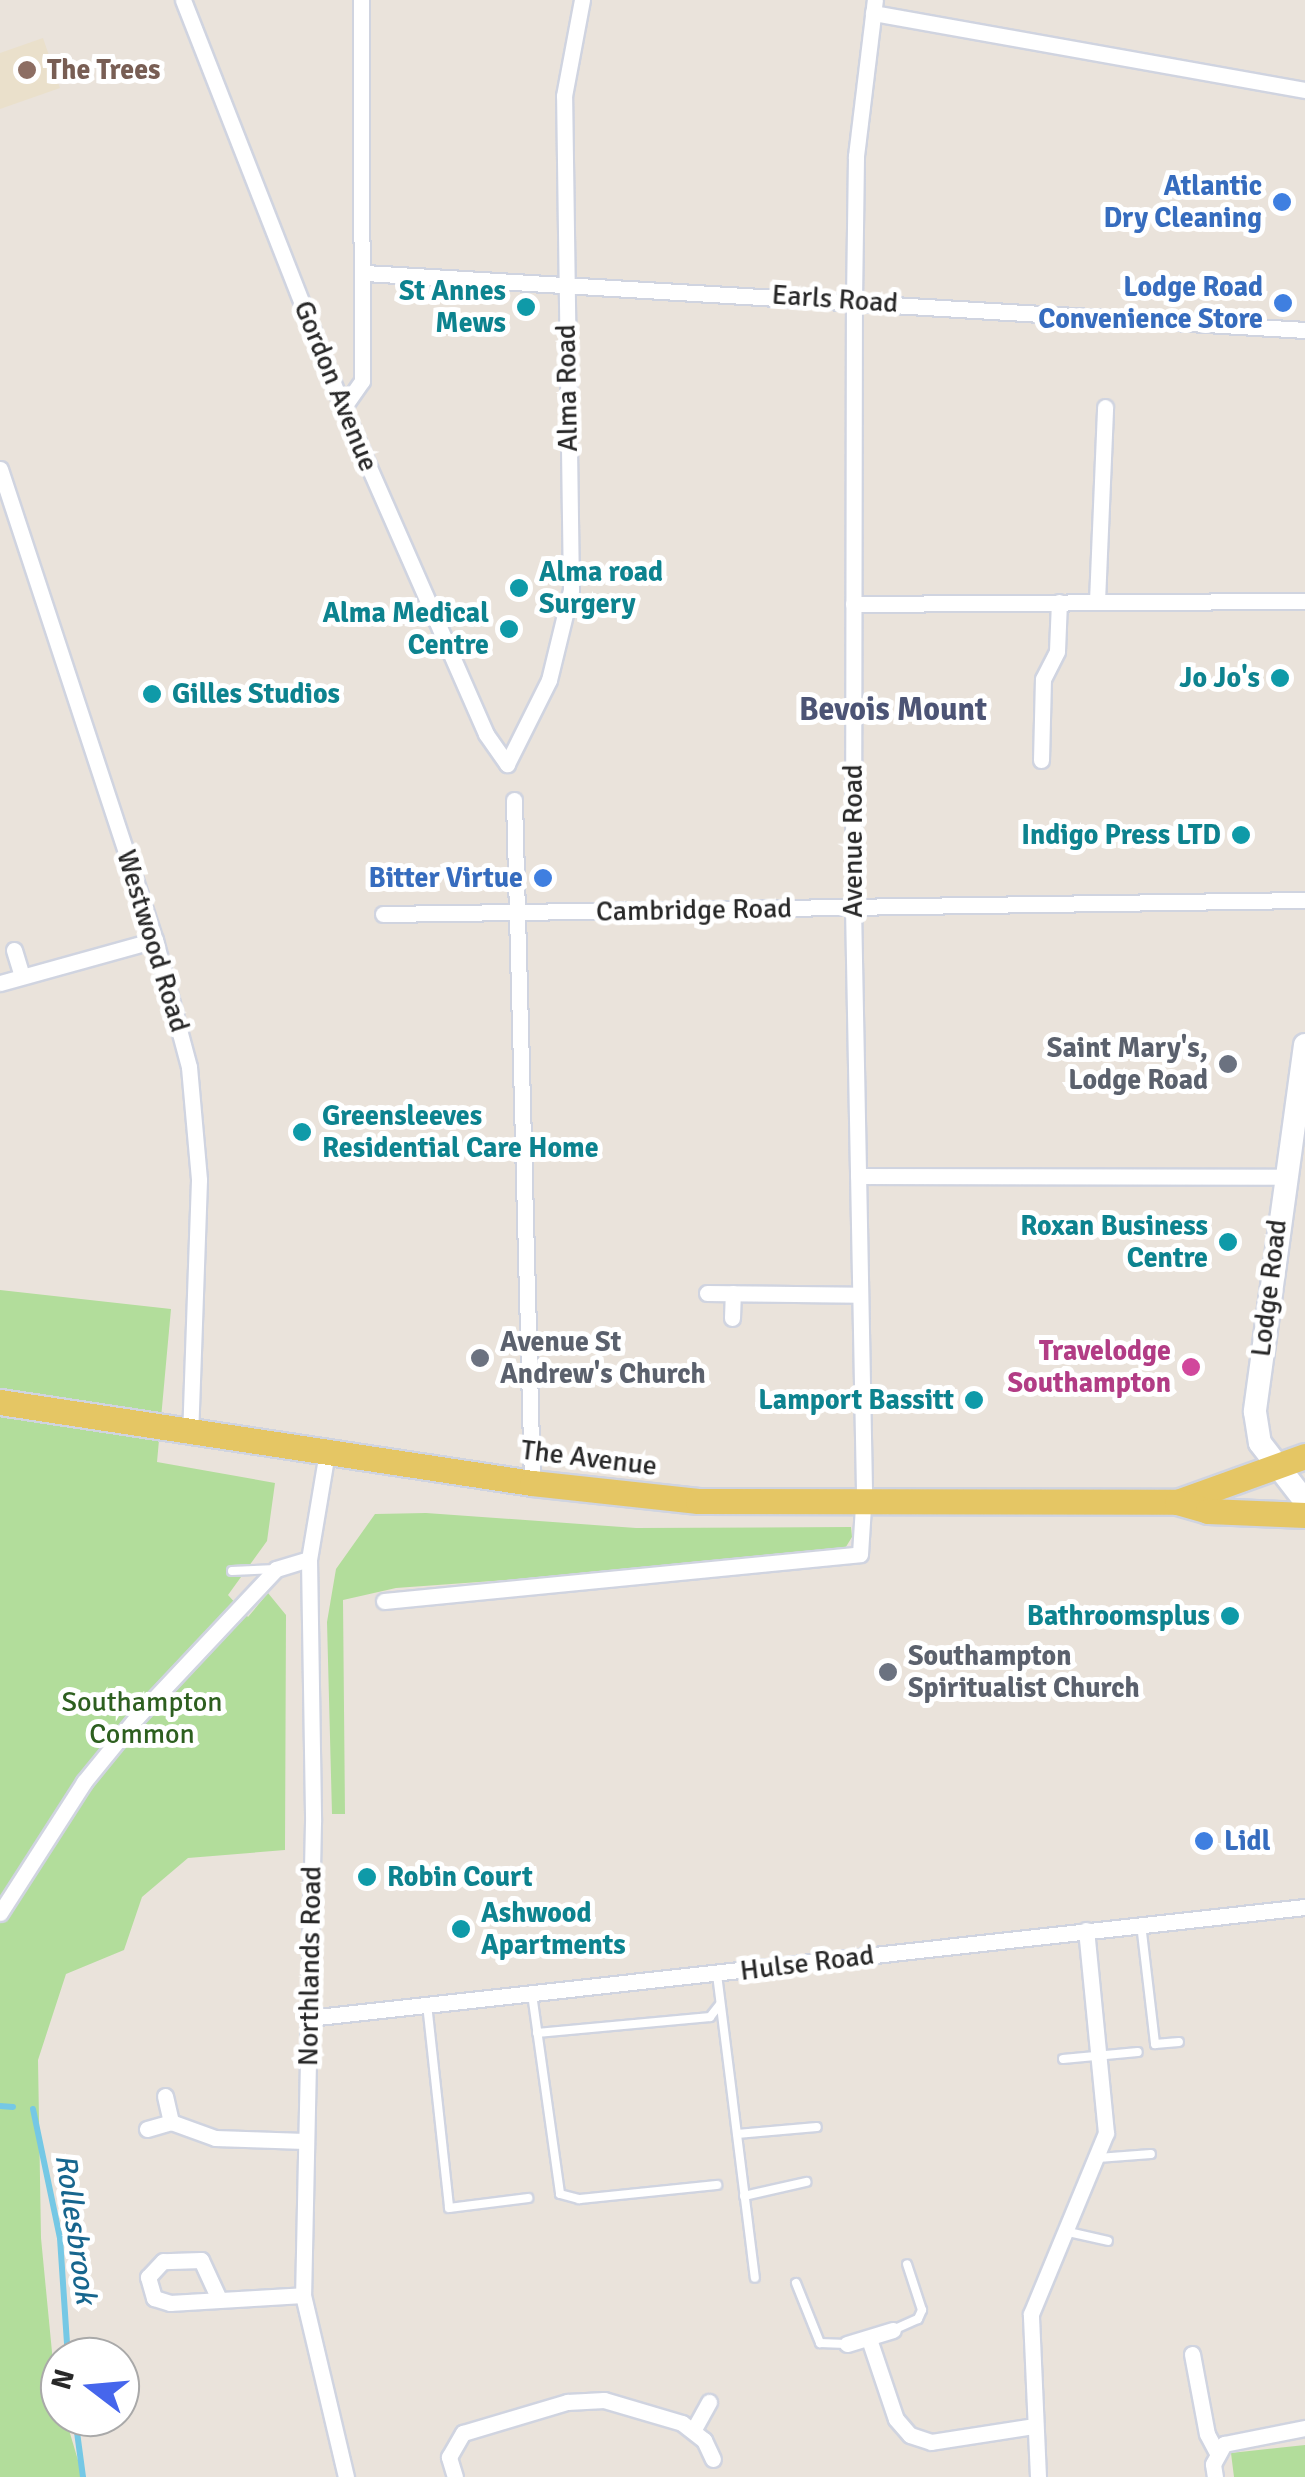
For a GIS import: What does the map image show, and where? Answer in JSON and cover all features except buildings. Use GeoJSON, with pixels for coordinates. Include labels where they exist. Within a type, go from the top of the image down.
{"type":"FeatureCollection","features":[{"type":"Feature","properties":{"kind":"main road","name":"The Avenue"},"geometry":{"type":"LineString","coordinates":[[0,1402],[532,1482],[698,1500],[1176,1502],[1222,1513],[1305,1515]]}},
{"type":"Feature","properties":{"kind":"main road","name":"The Avenue"},"geometry":{"type":"LineString","coordinates":[[1176,1502],[1305,1456]]}},
{"type":"Feature","properties":{"kind":"street","name":"Gordon Avenue"},"geometry":{"type":"LineString","coordinates":[[183,0],[343,408],[486,734],[507,764]]}},
{"type":"Feature","properties":{"kind":"street"},"geometry":{"type":"LineString","coordinates":[[343,408],[362,381],[365,273],[361,0]]}},
{"type":"Feature","properties":{"kind":"street","name":"Alma Road"},"geometry":{"type":"LineString","coordinates":[[507,764],[549,680],[571,590],[564,96],[582,0]]}},
{"type":"Feature","properties":{"kind":"street"},"geometry":{"type":"LineString","coordinates":[[874,6],[1305,90]]}},
{"type":"Feature","properties":{"kind":"street","name":"Avenue Road"},"geometry":{"type":"LineString","coordinates":[[384,1601],[860,1554],[864,1502],[853,907],[854,300],[856,156],[874,6]]}},
{"type":"Feature","properties":{"kind":"street","name":"Earls Road"},"geometry":{"type":"LineString","coordinates":[[365,273],[1305,330]]}},
{"type":"Feature","properties":{"kind":"street"},"geometry":{"type":"LineString","coordinates":[[1097,601],[1106,407]]}},
{"type":"Feature","properties":{"kind":"street","name":"Westwood Road"},"geometry":{"type":"LineString","coordinates":[[0,469],[155,940],[182,1034],[197,1136],[190,1432]]}},
{"type":"Feature","properties":{"kind":"street"},"geometry":{"type":"LineString","coordinates":[[854,604],[1305,601]]}},
{"type":"Feature","properties":{"kind":"street"},"geometry":{"type":"LineString","coordinates":[[1042,760],[1044,679],[1057,652],[1059,602]]}},
{"type":"Feature","properties":{"kind":"street"},"geometry":{"type":"LineString","coordinates":[[514,800],[520,912],[532,1482]]}},
{"type":"Feature","properties":{"kind":"street","name":"Cambridge Road"},"geometry":{"type":"LineString","coordinates":[[383,914],[1305,900]]}},
{"type":"Feature","properties":{"kind":"street"},"geometry":{"type":"LineString","coordinates":[[0,983],[155,940]]}},
{"type":"Feature","properties":{"kind":"street"},"geometry":{"type":"LineString","coordinates":[[14,950],[22,976]]}},
{"type":"Feature","properties":{"kind":"street","name":"Lodge Road"},"geometry":{"type":"LineString","coordinates":[[1305,1045],[1297,1139],[1283,1177],[1254,1412],[1257,1435],[1275,1468],[1305,1501]]}},
{"type":"Feature","properties":{"kind":"street"},"geometry":{"type":"LineString","coordinates":[[858,1176],[1283,1177]]}},
{"type":"Feature","properties":{"kind":"street"},"geometry":{"type":"LineString","coordinates":[[707,1293],[860,1295]]}},
{"type":"Feature","properties":{"kind":"street"},"geometry":{"type":"LineString","coordinates":[[732,1293],[732,1318]]}},
{"type":"Feature","properties":{"kind":"street","name":"Northlands Road"},"geometry":{"type":"LineString","coordinates":[[327,1452],[309,1560],[303,2295],[346,2477]]}},
{"type":"Feature","properties":{"kind":"street"},"geometry":{"type":"LineString","coordinates":[[0,1912],[84,1782],[276,1569],[309,1560]]}},
{"type":"Feature","properties":{"kind":"street","name":"Hulse Road"},"geometry":{"type":"LineString","coordinates":[[308,2018],[1305,1907]]}},
{"type":"Feature","properties":{"kind":"street"},"geometry":{"type":"LineString","coordinates":[[1038,2477],[1030,2314],[1098,2158],[1107,2114],[1086,1930]]}},
{"type":"Feature","properties":{"kind":"street"},"geometry":{"type":"LineString","coordinates":[[165,2096],[171,2122]]}},
{"type":"Feature","properties":{"kind":"street"},"geometry":{"type":"LineString","coordinates":[[147,2130],[171,2122],[215,2138],[305,2141]]}},
{"type":"Feature","properties":{"kind":"street"},"geometry":{"type":"LineString","coordinates":[[219,2299],[200,2260],[162,2260],[148,2276],[150,2292],[161,2302],[303,2295]]}},
{"type":"Feature","properties":{"kind":"street"},"geometry":{"type":"LineString","coordinates":[[847,2344],[893,2330]]}},
{"type":"Feature","properties":{"kind":"street"},"geometry":{"type":"LineString","coordinates":[[869,2339],[896,2420],[910,2435],[942,2441],[1034,2426]]}},
{"type":"Feature","properties":{"kind":"street"},"geometry":{"type":"LineString","coordinates":[[1192,2354],[1206,2434],[1217,2453],[1215,2477]]}},
{"type":"Feature","properties":{"kind":"street"},"geometry":{"type":"LineString","coordinates":[[455,2477],[449,2457],[463,2433],[538,2407],[604,2400],[694,2429],[713,2459]]}},
{"type":"Feature","properties":{"kind":"street"},"geometry":{"type":"LineString","coordinates":[[694,2429],[709,2402]]}},
{"type":"Feature","properties":{"kind":"street"},"geometry":{"type":"LineString","coordinates":[[1217,2453],[1233,2440],[1305,2428]]}},
{"type":"Feature","properties":{"kind":"lane"},"geometry":{"type":"LineString","coordinates":[[232,1572],[276,1569]]}},
{"type":"Feature","properties":{"kind":"lane"},"geometry":{"type":"LineString","coordinates":[[1141,1924],[1155,2044],[1179,2042]]}},
{"type":"Feature","properties":{"kind":"lane"},"geometry":{"type":"LineString","coordinates":[[718,1974],[755,2278]]}},
{"type":"Feature","properties":{"kind":"lane"},"geometry":{"type":"LineString","coordinates":[[532,1994],[560,2194],[579,2198],[717,2184]]}},
{"type":"Feature","properties":{"kind":"lane"},"geometry":{"type":"LineString","coordinates":[[536,2032],[710,2016],[721,2002]]}},
{"type":"Feature","properties":{"kind":"lane"},"geometry":{"type":"LineString","coordinates":[[427,2004],[449,2208],[528,2198]]}},
{"type":"Feature","properties":{"kind":"lane"},"geometry":{"type":"LineString","coordinates":[[1063,2059],[1138,2052]]}},
{"type":"Feature","properties":{"kind":"lane"},"geometry":{"type":"LineString","coordinates":[[737,2134],[817,2127]]}},
{"type":"Feature","properties":{"kind":"lane"},"geometry":{"type":"LineString","coordinates":[[1098,2158],[1151,2154]]}},
{"type":"Feature","properties":{"kind":"lane"},"geometry":{"type":"LineString","coordinates":[[744,2196],[806,2182]]}},
{"type":"Feature","properties":{"kind":"lane"},"geometry":{"type":"LineString","coordinates":[[1064,2231],[1108,2241]]}},
{"type":"Feature","properties":{"kind":"lane"},"geometry":{"type":"LineString","coordinates":[[893,2330],[918,2319],[922,2310],[908,2264]]}},
{"type":"Feature","properties":{"kind":"lane"},"geometry":{"type":"LineString","coordinates":[[796,2283],[820,2343],[847,2344]]}},
{"type":"Feature","properties":{"kind":"shaded area","name":"The Trees"},"geometry":{"type":"Polygon","coordinates":[[[43,38],[60,88],[0,109],[0,53],[43,38]]]}},
{"type":"Feature","properties":{"kind":"green space","name":"Southampton Common"},"geometry":{"type":"Polygon","coordinates":[[[0,1290],[171,1309],[157,1462],[275,1483],[267,1541],[228,1595],[248,1617],[268,1593],[286,1615],[285,1850],[188,1858],[142,1897],[124,1950],[66,1974],[38,2060],[41,2238],[51,2337],[40,2337],[40,2437],[71,2437],[83,2477],[0,2477],[0,1290]]]}},
{"type":"Feature","properties":{"kind":"green space"},"geometry":{"type":"Polygon","coordinates":[[[426,1513],[636,1528],[851,1527],[852,1537],[844,1550],[732,1564],[396,1588],[343,1600],[345,1814],[332,1814],[327,1622],[336,1569],[375,1514],[426,1513]]]}},
{"type":"Feature","properties":{"kind":"green space"},"geometry":{"type":"Polygon","coordinates":[[[1305,2445],[1305,2477],[1234,2477],[1231,2453],[1305,2445]]]}},
{"type":"Feature","properties":{"kind":"waterway"},"geometry":{"type":"LineString","coordinates":[[0,2106],[13,2107]]}},
{"type":"Feature","properties":{"kind":"waterway","name":"Rollesbrook"},"geometry":{"type":"LineString","coordinates":[[33,2109],[60,2238],[67,2337]]}},
{"type":"Feature","properties":{"kind":"waterway","name":"Rollesbrook"},"geometry":{"type":"LineString","coordinates":[[78,2437],[83,2477]]}},
{"type":"Feature","properties":{"kind":"place","name":"The Trees"},"geometry":{"type":"Point","coordinates":[27,70]}},
{"type":"Feature","properties":{"kind":"place","name":"Atlantic Dry Cleaning"},"geometry":{"type":"Point","coordinates":[1282,202]}},
{"type":"Feature","properties":{"kind":"place","name":"Lodge Road Convenience Store"},"geometry":{"type":"Point","coordinates":[1283,303]}},
{"type":"Feature","properties":{"kind":"place","name":"St Annes Mews"},"geometry":{"type":"Point","coordinates":[526,307]}},
{"type":"Feature","properties":{"kind":"place","name":"Alma road Surgery"},"geometry":{"type":"Point","coordinates":[519,588]}},
{"type":"Feature","properties":{"kind":"place","name":"Alma Medical Centre"},"geometry":{"type":"Point","coordinates":[509,629]}},
{"type":"Feature","properties":{"kind":"place","name":"Jo Jo's"},"geometry":{"type":"Point","coordinates":[1280,678]}},
{"type":"Feature","properties":{"kind":"place","name":"Gilles Studios"},"geometry":{"type":"Point","coordinates":[152,694]}},
{"type":"Feature","properties":{"kind":"place","name":"Indigo Press LTD"},"geometry":{"type":"Point","coordinates":[1241,835]}},
{"type":"Feature","properties":{"kind":"place","name":"Bitter Virtue"},"geometry":{"type":"Point","coordinates":[543,878]}},
{"type":"Feature","properties":{"kind":"place","name":"Saint Mary's, Lodge Road"},"geometry":{"type":"Point","coordinates":[1228,1064]}},
{"type":"Feature","properties":{"kind":"place","name":"Greensleeves Residential Care Home"},"geometry":{"type":"Point","coordinates":[302,1132]}},
{"type":"Feature","properties":{"kind":"place","name":"Roxan Business Centre"},"geometry":{"type":"Point","coordinates":[1228,1242]}},
{"type":"Feature","properties":{"kind":"place","name":"Avenue St Andrew's Church"},"geometry":{"type":"Point","coordinates":[480,1358]}},
{"type":"Feature","properties":{"kind":"place","name":"Travelodge Southampton"},"geometry":{"type":"Point","coordinates":[1191,1367]}},
{"type":"Feature","properties":{"kind":"place","name":"Lamport Bassitt"},"geometry":{"type":"Point","coordinates":[974,1400]}},
{"type":"Feature","properties":{"kind":"place","name":"Bathroomsplus"},"geometry":{"type":"Point","coordinates":[1230,1616]}},
{"type":"Feature","properties":{"kind":"place","name":"Southampton Spiritualist Church"},"geometry":{"type":"Point","coordinates":[888,1672]}},
{"type":"Feature","properties":{"kind":"place","name":"Lidl"},"geometry":{"type":"Point","coordinates":[1204,1841]}},
{"type":"Feature","properties":{"kind":"place","name":"Robin Court"},"geometry":{"type":"Point","coordinates":[367,1877]}},
{"type":"Feature","properties":{"kind":"place","name":"Ashwood Apartments"},"geometry":{"type":"Point","coordinates":[461,1929]}},
{"type":"Feature","properties":{"kind":"district","name":"Bevois Mount"},"geometry":{"type":"Point","coordinates":[893,710]}}]}
